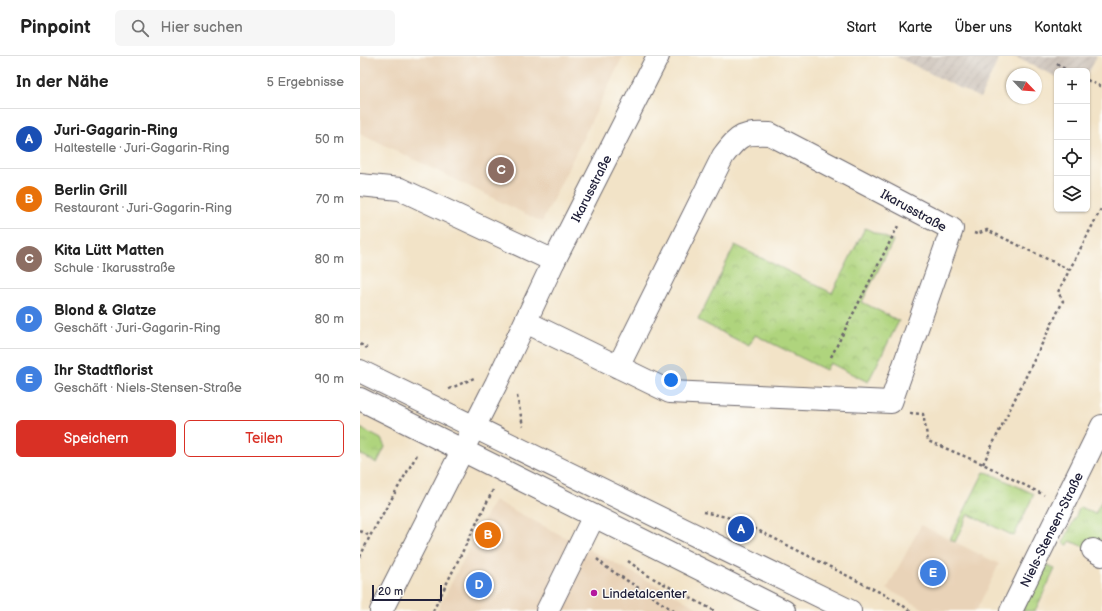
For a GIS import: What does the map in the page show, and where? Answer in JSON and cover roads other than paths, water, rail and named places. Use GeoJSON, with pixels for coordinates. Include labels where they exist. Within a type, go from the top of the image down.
{"type":"FeatureCollection","features":[{"type":"Feature","properties":{"kind":"street","name":"Ikarusstraße"},"geometry":{"type":"LineString","coordinates":[[381,611],[496,384],[554,261],[658,56]]}},
{"type":"Feature","properties":{"kind":"street","name":"Ikarusstraße"},"geometry":{"type":"LineString","coordinates":[[751,133],[770,134],[952,229],[891,402],[670,392],[618,367],[723,156],[736,140],[751,133]]}},
{"type":"Feature","properties":{"kind":"street"},"geometry":{"type":"LineString","coordinates":[[360,185],[400,189],[554,261]]}},
{"type":"Feature","properties":{"kind":"street"},"geometry":{"type":"LineString","coordinates":[[526,322],[618,367]]}},
{"type":"Feature","properties":{"kind":"street"},"geometry":{"type":"LineString","coordinates":[[360,371],[850,611]]}},
{"type":"Feature","properties":{"kind":"street"},"geometry":{"type":"LineString","coordinates":[[360,399],[784,611]]}},
{"type":"Feature","properties":{"kind":"street","name":"Niels-Stensen-Straße"},"geometry":{"type":"LineString","coordinates":[[1011,611],[1102,426]]}},
{"type":"Feature","properties":{"kind":"street"},"geometry":{"type":"LineString","coordinates":[[547,611],[594,516]]}},
{"type":"Feature","properties":{"kind":"place","name":"Kita Lütt Matten"},"geometry":{"type":"Point","coordinates":[501,170]}},
{"type":"Feature","properties":{"kind":"place","name":"Juri-Gagarin-Ring"},"geometry":{"type":"Point","coordinates":[741,529]}},
{"type":"Feature","properties":{"kind":"place","name":"Berlin Grill"},"geometry":{"type":"Point","coordinates":[488,535]}},
{"type":"Feature","properties":{"kind":"place","name":"Ihr Stadtflorist"},"geometry":{"type":"Point","coordinates":[933,573]}},
{"type":"Feature","properties":{"kind":"place","name":"Blond & Glatze"},"geometry":{"type":"Point","coordinates":[479,585]}},
{"type":"Feature","properties":{"kind":"place","name":"Lindetalcenter"},"geometry":{"type":"Point","coordinates":[594,593]}}]}
